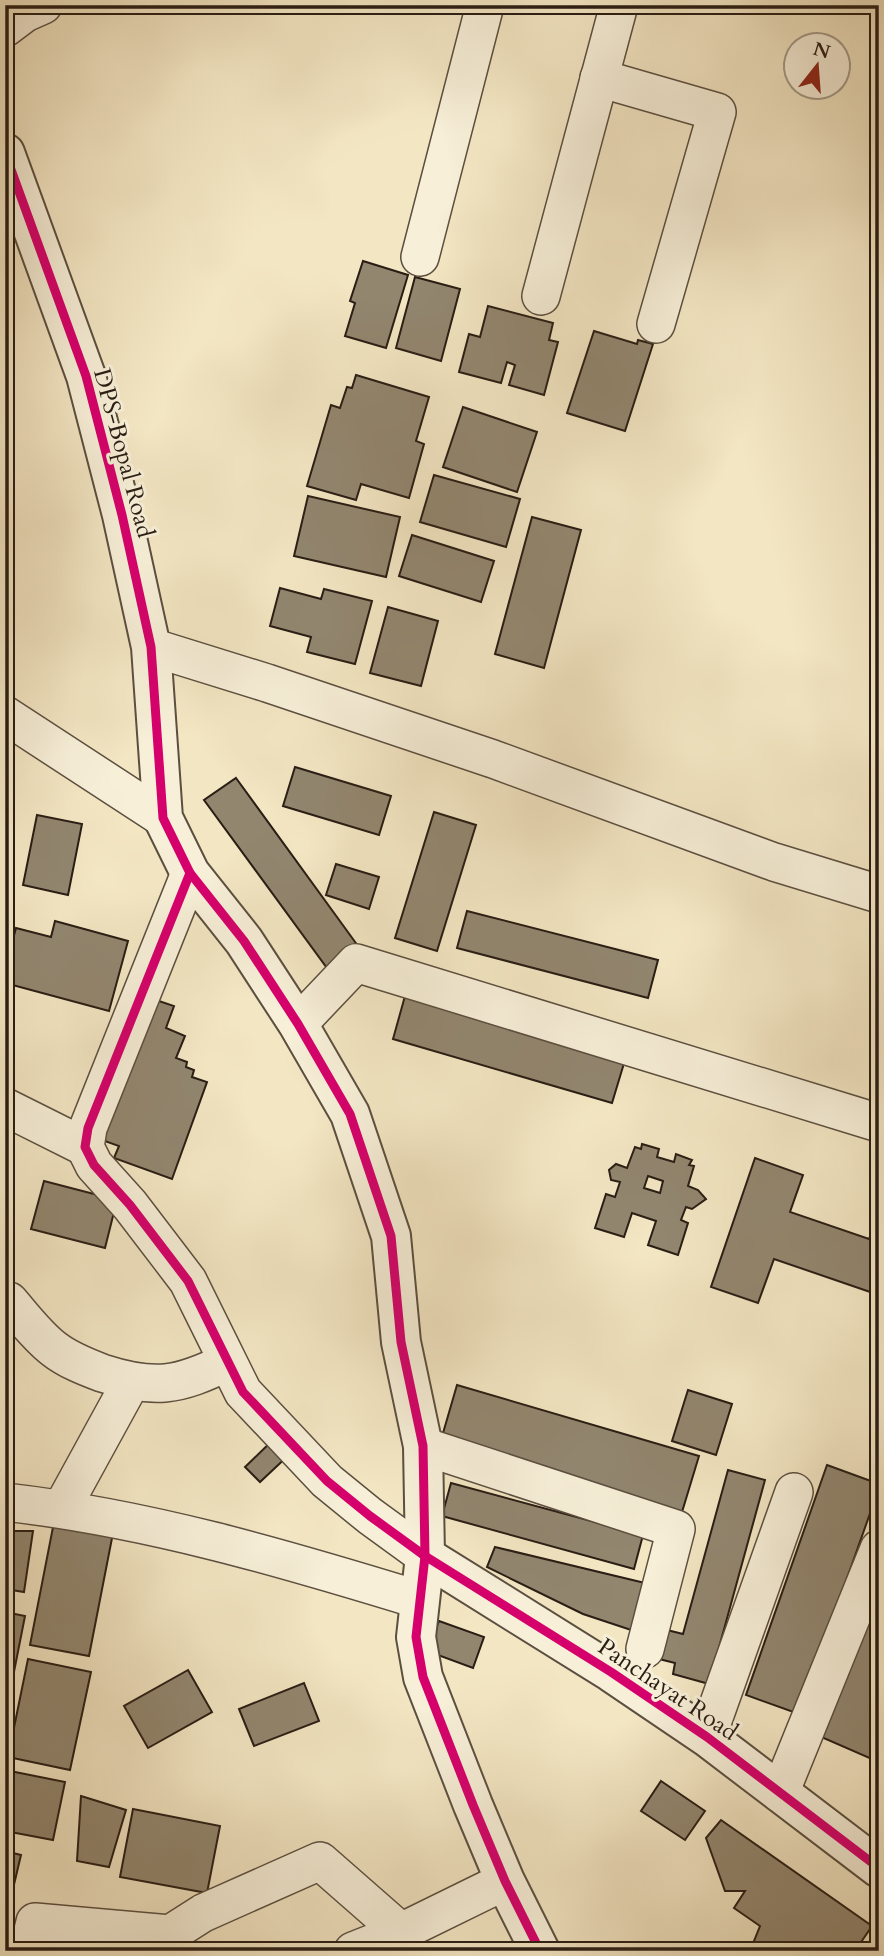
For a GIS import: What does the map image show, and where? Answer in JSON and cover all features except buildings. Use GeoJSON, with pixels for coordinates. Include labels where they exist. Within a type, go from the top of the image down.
{"type":"FeatureCollection","features":[{"type":"Feature","properties":{"kind":"street"},"geometry":{"type":"LineString","coordinates":[[5,28],[25,13],[43,5]]}},
{"type":"Feature","properties":{"kind":"street"},"geometry":{"type":"LineString","coordinates":[[420,257],[485,5]]}},
{"type":"Feature","properties":{"kind":"street"},"geometry":{"type":"LineString","coordinates":[[541,296],[619,5]]}},
{"type":"Feature","properties":{"kind":"street"},"geometry":{"type":"LineString","coordinates":[[600,78],[717,112],[656,324]]}},
{"type":"Feature","properties":{"kind":"street","name":"DPS-Bopal Road"},"geometry":{"type":"LineString","coordinates":[[5,153],[86,376],[122,515],[151,647],[163,818]]}},
{"type":"Feature","properties":{"kind":"street"},"geometry":{"type":"LineString","coordinates":[[151,647],[493,759],[774,862],[879,894]]}},
{"type":"Feature","properties":{"kind":"street"},"geometry":{"type":"LineString","coordinates":[[5,715],[163,818],[190,873],[244,941],[298,1024],[350,1114],[391,1236],[401,1342],[423,1446],[425,1556],[415,1637],[423,1677],[505,1881],[541,1951]]}},
{"type":"Feature","properties":{"kind":"street"},"geometry":{"type":"LineString","coordinates":[[190,873],[88,1128],[85,1147],[94,1165],[130,1205],[187,1281],[243,1392],[327,1481],[425,1556]]}},
{"type":"Feature","properties":{"kind":"street"},"geometry":{"type":"LineString","coordinates":[[298,1024],[356,963],[879,1123]]}},
{"type":"Feature","properties":{"kind":"street"},"geometry":{"type":"LineString","coordinates":[[12,1118],[85,1147]]}},
{"type":"Feature","properties":{"kind":"street"},"geometry":{"type":"LineString","coordinates":[[9,1301],[54,1349],[82,1366],[131,1382],[163,1384],[194,1378],[227,1362]]}},
{"type":"Feature","properties":{"kind":"street"},"geometry":{"type":"LineString","coordinates":[[62,1508],[131,1382]]}},
{"type":"Feature","properties":{"kind":"street"},"geometry":{"type":"LineString","coordinates":[[423,1446],[676,1529],[645,1649]]}},
{"type":"Feature","properties":{"kind":"street"},"geometry":{"type":"LineString","coordinates":[[707,1737],[794,1492]]}},
{"type":"Feature","properties":{"kind":"street"},"geometry":{"type":"LineString","coordinates":[[5,1502],[62,1508],[137,1522],[261,1552],[420,1600]]}},
{"type":"Feature","properties":{"kind":"street"},"geometry":{"type":"LineString","coordinates":[[780,1793],[879,1549]]}},
{"type":"Feature","properties":{"kind":"street","name":"Panchayat Road"},"geometry":{"type":"LineString","coordinates":[[425,1556],[611,1672],[707,1737],[879,1868]]}},
{"type":"Feature","properties":{"kind":"street"},"geometry":{"type":"LineString","coordinates":[[28,1951],[35,1922],[170,1934],[203,1913],[320,1861],[401,1931]]}},
{"type":"Feature","properties":{"kind":"street"},"geometry":{"type":"LineString","coordinates":[[353,1951],[505,1881]]}},
{"type":"Feature","properties":{"kind":"cycle path"},"geometry":{"type":"LineString","coordinates":[[5,153],[86,376],[122,515],[151,647],[163,818],[190,873],[244,941],[298,1024],[350,1114],[391,1236],[401,1342],[423,1446],[425,1556],[416,1637],[423,1677],[505,1881],[540,1951]]}},
{"type":"Feature","properties":{"kind":"cycle path"},"geometry":{"type":"LineString","coordinates":[[190,873],[88,1128],[85,1147],[94,1165],[130,1205],[188,1281],[243,1392],[327,1481],[370,1516],[425,1556],[611,1672],[707,1737],[879,1868]]}}]}
